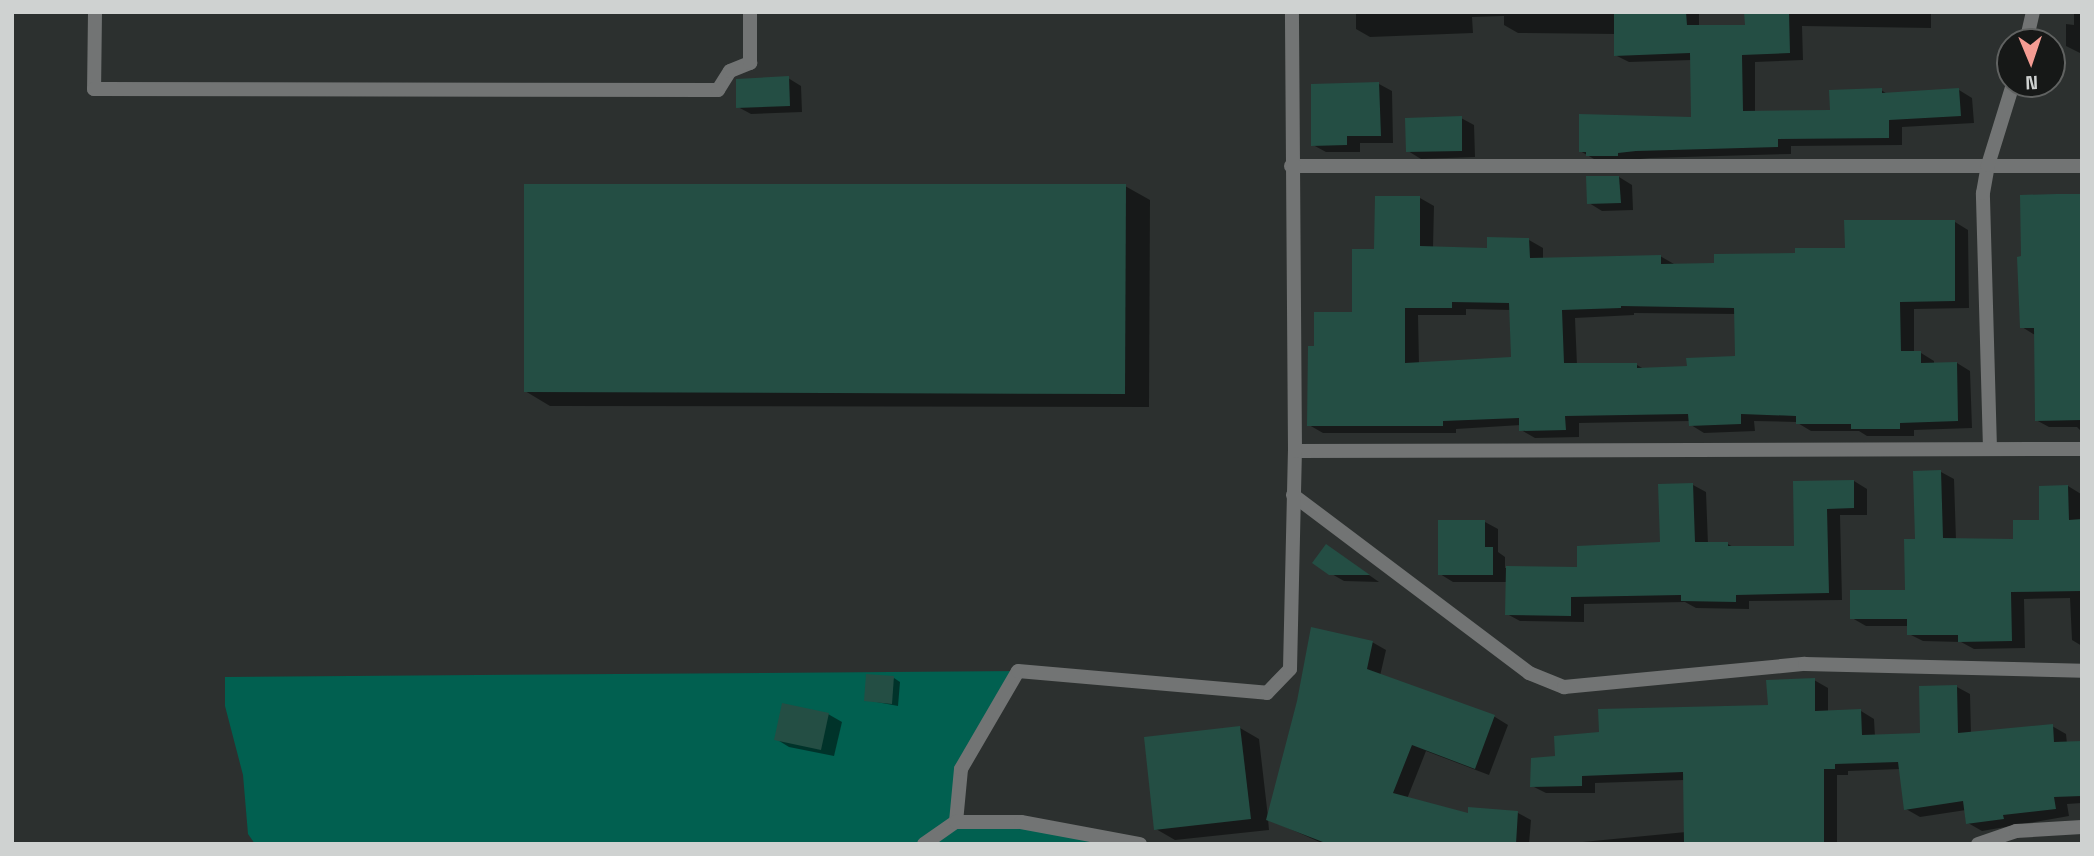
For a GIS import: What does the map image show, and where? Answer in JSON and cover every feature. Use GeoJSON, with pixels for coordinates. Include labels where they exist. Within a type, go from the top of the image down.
{"type":"FeatureCollection","features":[{"type":"Feature","properties":{"kind":"street"},"geometry":{"type":"LineString","coordinates":[[95,12],[94,89],[718,90],[730,71],[750,63],[750,12]]}},
{"type":"Feature","properties":{"kind":"street"},"geometry":{"type":"LineString","coordinates":[[956,822],[961,769],[1018,671],[1267,693],[1290,669],[1295,451],[1292,12]]}},
{"type":"Feature","properties":{"kind":"street"},"geometry":{"type":"LineString","coordinates":[[1990,449],[1983,193],[1988,165],[2009,98]]}},
{"type":"Feature","properties":{"kind":"street"},"geometry":{"type":"LineString","coordinates":[[1292,166],[2082,166]]}},
{"type":"Feature","properties":{"kind":"street"},"geometry":{"type":"LineString","coordinates":[[1295,451],[2082,449]]}},
{"type":"Feature","properties":{"kind":"street"},"geometry":{"type":"LineString","coordinates":[[1293,495],[1529,673],[1564,687],[1805,664],[2082,671]]}},
{"type":"Feature","properties":{"kind":"street"},"geometry":{"type":"LineString","coordinates":[[925,844],[956,822],[1021,822],[1139,844]]}},
{"type":"Feature","properties":{"kind":"street"},"geometry":{"type":"LineString","coordinates":[[1978,844],[2016,831],[2082,827]]}},
{"type":"Feature","properties":{"kind":"green space"},"geometry":{"type":"Polygon","coordinates":[[[1018,671],[961,769],[956,821],[1021,822],[1140,844],[255,844],[248,834],[243,775],[225,706],[225,677],[1018,671]]]}},
{"type":"Feature","properties":{"kind":"building"},"geometry":{"type":"Polygon","coordinates":[[[1614,12],[1686,12],[1687,25],[1745,25],[1744,12],[1789,12],[1790,53],[1742,55],[1743,111],[1830,110],[1829,90],[1882,88],[1882,93],[1959,88],[1961,116],[1889,120],[1889,138],[1778,139],[1778,147],[1636,151],[1618,153],[1618,156],[1586,156],[1586,152],[1579,152],[1579,114],[1691,117],[1690,53],[1614,56],[1614,12]]]}},
{"type":"Feature","properties":{"kind":"building"},"geometry":{"type":"Polygon","coordinates":[[[789,76],[790,106],[736,108],[736,79],[789,76]]]}},
{"type":"Feature","properties":{"kind":"building"},"geometry":{"type":"Polygon","coordinates":[[[1379,82],[1381,136],[1347,136],[1347,145],[1311,146],[1311,84],[1379,82]]]}},
{"type":"Feature","properties":{"kind":"building"},"geometry":{"type":"Polygon","coordinates":[[[1462,116],[1462,151],[1406,152],[1405,118],[1462,116]]]}},
{"type":"Feature","properties":{"kind":"building"},"geometry":{"type":"Polygon","coordinates":[[[1586,176],[1619,176],[1621,203],[1587,204],[1586,176]]]}},
{"type":"Feature","properties":{"kind":"building"},"geometry":{"type":"Polygon","coordinates":[[[524,184],[1126,184],[1125,394],[524,392],[524,184]]]}},
{"type":"Feature","properties":{"kind":"building"},"geometry":{"type":"Polygon","coordinates":[[[2082,194],[2082,420],[2035,421],[2034,328],[2020,328],[2017,257],[2021,256],[2020,195],[2082,194]]]}},
{"type":"Feature","properties":{"kind":"building"},"geometry":{"type":"Polygon","coordinates":[[[1375,196],[1420,196],[1420,246],[1487,248],[1487,237],[1529,238],[1530,258],[1661,255],[1661,264],[1714,263],[1714,254],[1795,253],[1795,248],[1845,248],[1844,220],[1955,220],[1955,301],[1900,302],[1901,351],[1921,351],[1921,363],[1957,362],[1958,421],[1900,423],[1900,429],[1851,429],[1851,424],[1796,424],[1796,416],[1741,414],[1741,424],[1689,426],[1688,414],[1565,416],[1566,430],[1519,431],[1519,418],[1443,421],[1443,426],[1307,426],[1308,346],[1314,346],[1314,312],[1352,312],[1352,249],[1374,249],[1375,196]],[[1452,302],[1452,308],[1405,308],[1405,363],[1511,357],[1509,303],[1452,302]],[[1621,306],[1562,310],[1564,363],[1637,363],[1637,368],[1687,366],[1686,358],[1735,356],[1734,308],[1621,306]]]}},
{"type":"Feature","properties":{"kind":"building"},"geometry":{"type":"Polygon","coordinates":[[[1941,470],[1943,538],[2013,539],[2013,520],[2039,520],[2039,486],[2068,485],[2069,520],[2082,519],[2082,591],[2011,592],[2012,641],[1958,642],[1958,635],[1907,635],[1907,619],[1850,619],[1850,590],[1905,590],[1904,539],[1915,539],[1913,471],[1941,470]]]}},
{"type":"Feature","properties":{"kind":"building"},"geometry":{"type":"Polygon","coordinates":[[[1854,480],[1854,508],[1827,509],[1829,593],[1736,595],[1736,602],[1681,601],[1681,595],[1571,597],[1571,616],[1505,615],[1506,566],[1577,567],[1577,546],[1660,542],[1658,484],[1693,483],[1695,542],[1728,542],[1728,546],[1794,546],[1793,481],[1854,480]]]}},
{"type":"Feature","properties":{"kind":"building"},"geometry":{"type":"Polygon","coordinates":[[[1438,520],[1485,520],[1485,547],[1493,547],[1493,575],[1438,575],[1438,520]]]}},
{"type":"Feature","properties":{"kind":"building"},"geometry":{"type":"Polygon","coordinates":[[[1326,544],[1370,575],[1329,575],[1312,563],[1326,544]]]}},
{"type":"Feature","properties":{"kind":"building"},"geometry":{"type":"Polygon","coordinates":[[[1311,627],[1373,641],[1367,669],[1495,715],[1475,769],[1412,745],[1393,793],[1468,813],[1468,807],[1518,811],[1516,844],[1328,844],[1266,820],[1297,701],[1311,627]]]}},
{"type":"Feature","properties":{"kind":"building"},"geometry":{"type":"Polygon","coordinates":[[[866,674],[894,676],[892,704],[864,701],[866,674]]]}},
{"type":"Feature","properties":{"kind":"building"},"geometry":{"type":"Polygon","coordinates":[[[1815,678],[1815,711],[1861,709],[1862,735],[1920,733],[1919,686],[1957,685],[1958,733],[2053,724],[2054,742],[2082,741],[2082,796],[2054,797],[2056,809],[2003,815],[2004,819],[1966,824],[1963,801],[1904,810],[1898,762],[1835,764],[1835,769],[1824,769],[1824,844],[1684,844],[1683,772],[1582,776],[1582,786],[1530,787],[1531,758],[1555,756],[1554,736],[1599,732],[1598,709],[1768,705],[1766,680],[1815,678]]]}},
{"type":"Feature","properties":{"kind":"building"},"geometry":{"type":"Polygon","coordinates":[[[782,703],[829,713],[821,750],[774,740],[782,703]]]}},
{"type":"Feature","properties":{"kind":"building"},"geometry":{"type":"Polygon","coordinates":[[[1240,726],[1251,819],[1154,830],[1144,737],[1240,726]]]}}]}
